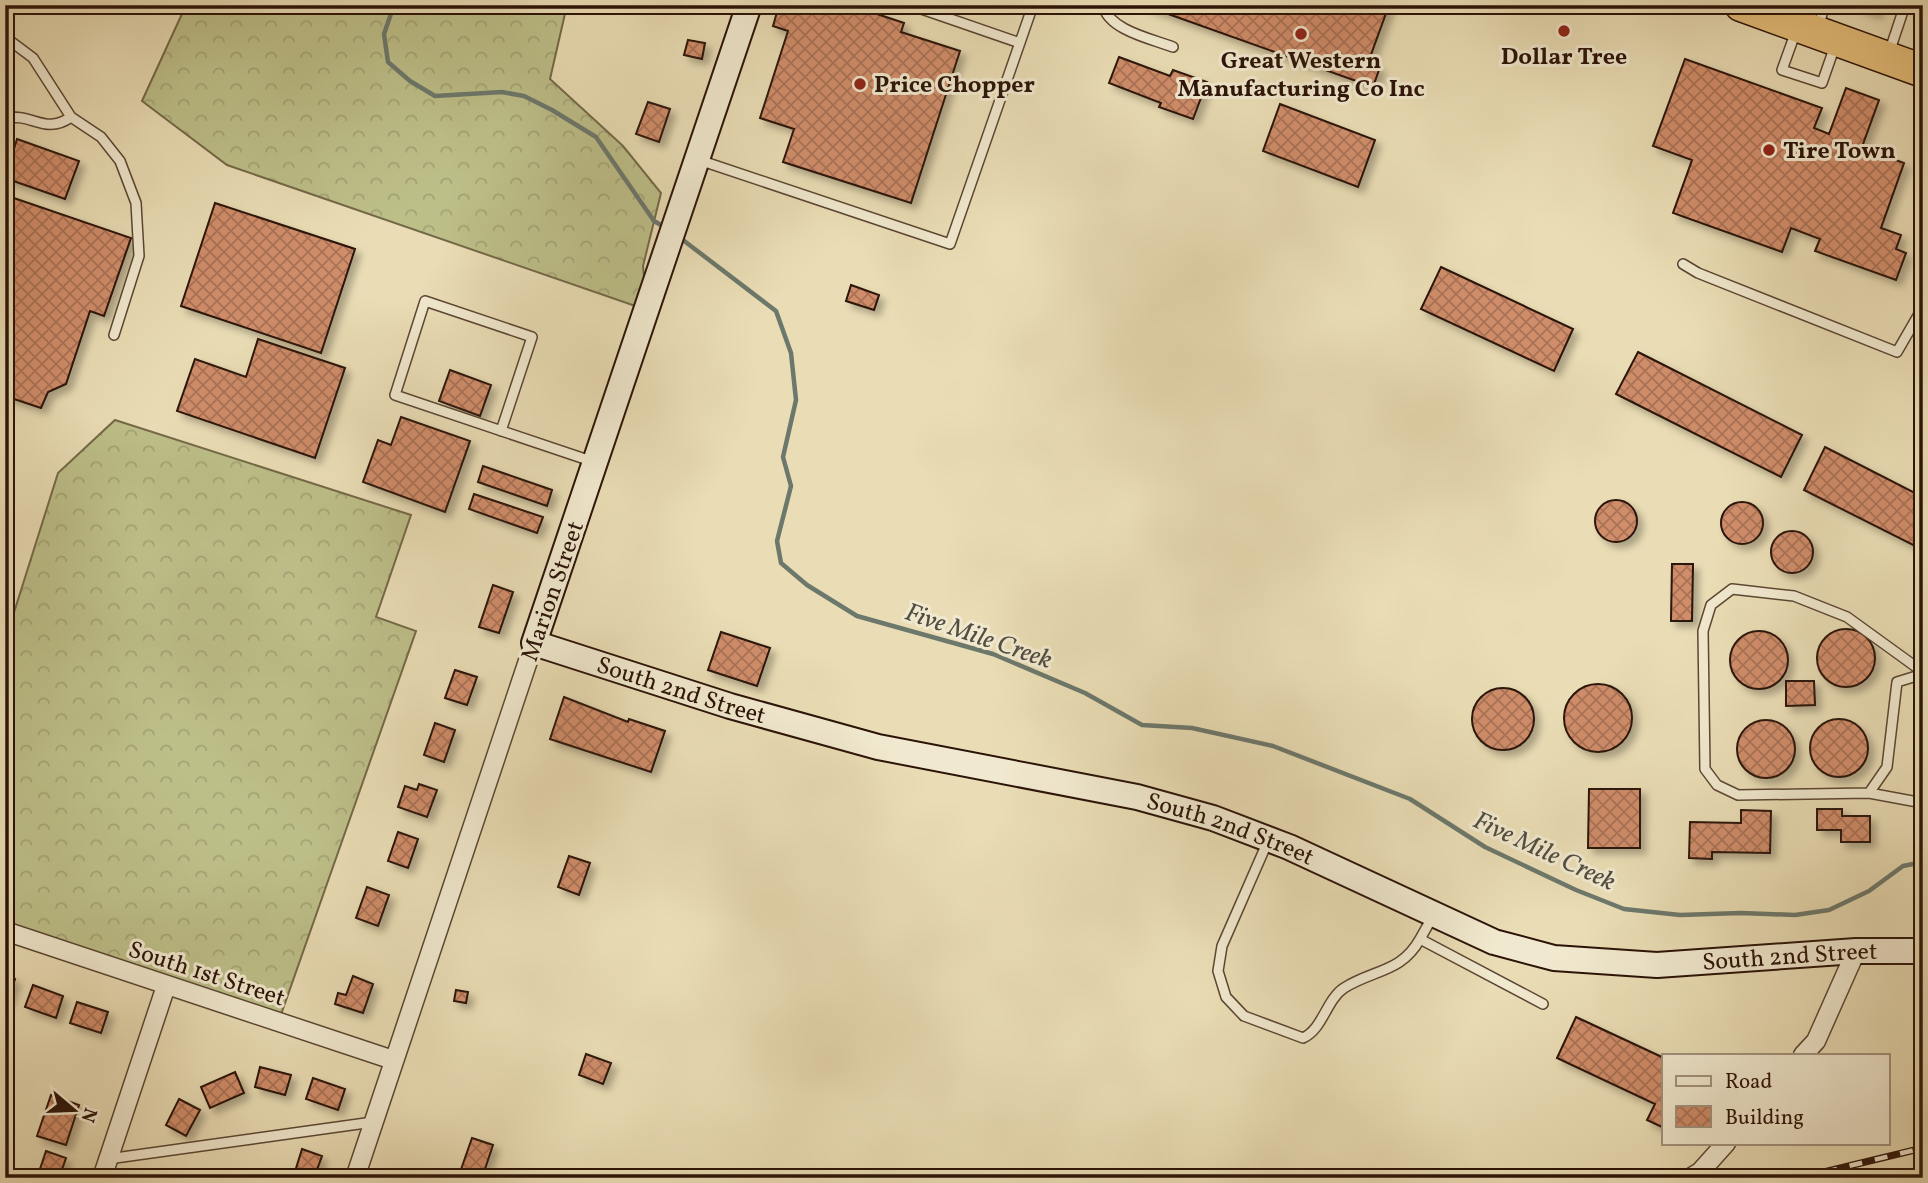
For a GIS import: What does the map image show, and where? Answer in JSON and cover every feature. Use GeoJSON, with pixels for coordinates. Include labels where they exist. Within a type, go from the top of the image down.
{"type":"FeatureCollection","features":[{"type":"Feature","properties":{"kind":"highway"},"geometry":{"type":"LineString","coordinates":[[1741,5],[1819,26],[1887,58],[1923,71]]}},
{"type":"Feature","properties":{"kind":"street","name":"Marion Street"},"geometry":{"type":"LineString","coordinates":[[355,1178],[749,5]]}},
{"type":"Feature","properties":{"kind":"street","name":"South 2nd Street"},"geometry":{"type":"LineString","coordinates":[[534,643],[730,706],[878,747],[1137,797],[1213,818],[1269,839],[1493,942],[1554,958],[1607,964],[1657,965],[1856,951],[1923,951]]}},
{"type":"Feature","properties":{"kind":"street","name":"South 1st Street"},"geometry":{"type":"LineString","coordinates":[[5,931],[393,1060]]}},
{"type":"Feature","properties":{"kind":"street"},"geometry":{"type":"LineString","coordinates":[[1804,1054],[1816,1041],[1856,951]]}},
{"type":"Feature","properties":{"kind":"street"},"geometry":{"type":"LineString","coordinates":[[102,1178],[166,986]]}},
{"type":"Feature","properties":{"kind":"street"},"geometry":{"type":"LineString","coordinates":[[1690,1178],[1700,1172],[1725,1144]]}},
{"type":"Feature","properties":{"kind":"lane"},"geometry":{"type":"LineString","coordinates":[[910,5],[1020,43]]}},
{"type":"Feature","properties":{"kind":"lane"},"geometry":{"type":"LineString","coordinates":[[698,159],[950,244],[1033,5]]}},
{"type":"Feature","properties":{"kind":"lane"},"geometry":{"type":"LineString","coordinates":[[1103,5],[1104,13],[1118,25],[1173,47]]}},
{"type":"Feature","properties":{"kind":"lane"},"geometry":{"type":"LineString","coordinates":[[1887,58],[1905,5]]}},
{"type":"Feature","properties":{"kind":"lane"},"geometry":{"type":"LineString","coordinates":[[1819,26],[1822,83],[1782,70],[1819,26]]}},
{"type":"Feature","properties":{"kind":"lane"},"geometry":{"type":"LineString","coordinates":[[5,37],[33,58],[71,117],[101,137],[120,161],[136,203],[139,256],[114,335]]}},
{"type":"Feature","properties":{"kind":"lane"},"geometry":{"type":"LineString","coordinates":[[5,119],[24,119],[49,126],[61,124],[71,117]]}},
{"type":"Feature","properties":{"kind":"lane"},"geometry":{"type":"LineString","coordinates":[[1683,264],[1698,273],[1897,352],[1923,307]]}},
{"type":"Feature","properties":{"kind":"lane"},"geometry":{"type":"LineString","coordinates":[[501,431],[532,337],[425,300],[395,395],[595,463]]}},
{"type":"Feature","properties":{"kind":"lane"},"geometry":{"type":"LineString","coordinates":[[1923,673],[1847,617],[1794,596],[1732,589],[1711,604],[1703,631],[1705,769],[1717,785],[1738,795],[1868,793],[1923,803]]}},
{"type":"Feature","properties":{"kind":"lane"},"geometry":{"type":"LineString","coordinates":[[1868,793],[1887,767],[1896,682],[1923,673]]}},
{"type":"Feature","properties":{"kind":"lane"},"geometry":{"type":"LineString","coordinates":[[1269,839],[1222,946],[1218,971],[1226,997],[1244,1016],[1303,1038],[1311,1034],[1342,989],[1404,962],[1434,915]]}},
{"type":"Feature","properties":{"kind":"lane"},"geometry":{"type":"LineString","coordinates":[[1420,939],[1488,978],[1543,1004]]}},
{"type":"Feature","properties":{"kind":"lane"},"geometry":{"type":"LineString","coordinates":[[108,1159],[374,1122]]}},
{"type":"Feature","properties":{"kind":"green space"},"geometry":{"type":"Polygon","coordinates":[[[186,5],[567,5],[550,79],[623,146],[661,193],[643,266],[647,310],[227,165],[142,101],[186,5]]]}},
{"type":"Feature","properties":{"kind":"green space"},"geometry":{"type":"Polygon","coordinates":[[[115,420],[411,515],[376,617],[416,631],[278,1023],[5,931],[5,641],[58,473],[115,420]]]}},
{"type":"Feature","properties":{"kind":"building","name":"Price Chopper"},"geometry":{"type":"Polygon","coordinates":[[[779,5],[818,5],[829,9],[830,5],[850,5],[904,23],[901,32],[960,51],[911,203],[783,162],[794,129],[760,118],[788,31],[773,26],[779,5]]]}},
{"type":"Feature","properties":{"kind":"building","name":"Great Western Manufacturing Co Inc"},"geometry":{"type":"Polygon","coordinates":[[[1143,5],[1389,5],[1368,63],[1380,67],[1373,87],[1143,5]]]}},
{"type":"Feature","properties":{"kind":"building"},"geometry":{"type":"Polygon","coordinates":[[[1854,5],[1879,5],[1876,13],[1854,5]]]}},
{"type":"Feature","properties":{"kind":"building"},"geometry":{"type":"Polygon","coordinates":[[[688,40],[705,43],[702,59],[684,55],[688,40]]]}},
{"type":"Feature","properties":{"kind":"building"},"geometry":{"type":"Polygon","coordinates":[[[1119,57],[1170,76],[1173,70],[1207,82],[1193,119],[1159,107],[1161,103],[1109,83],[1119,57]]]}},
{"type":"Feature","properties":{"kind":"building"},"geometry":{"type":"Polygon","coordinates":[[[1685,59],[1822,108],[1814,128],[1829,134],[1846,88],[1879,100],[1862,147],[1904,163],[1881,228],[1901,235],[1896,249],[1906,253],[1896,280],[1815,251],[1820,239],[1791,228],[1782,252],[1673,213],[1692,160],[1653,146],[1685,59]]]}},
{"type":"Feature","properties":{"kind":"building"},"geometry":{"type":"Polygon","coordinates":[[[648,102],[670,109],[659,142],[636,134],[648,102]]]}},
{"type":"Feature","properties":{"kind":"building"},"geometry":{"type":"Polygon","coordinates":[[[1280,104],[1375,140],[1358,187],[1263,151],[1280,104]]]}},
{"type":"Feature","properties":{"kind":"building"},"geometry":{"type":"Polygon","coordinates":[[[17,139],[79,161],[65,199],[5,178],[17,139]]]}},
{"type":"Feature","properties":{"kind":"building"},"geometry":{"type":"Polygon","coordinates":[[[5,195],[131,238],[104,316],[90,311],[66,384],[48,392],[41,408],[5,396],[5,195]]]}},
{"type":"Feature","properties":{"kind":"building"},"geometry":{"type":"Polygon","coordinates":[[[215,203],[355,249],[321,353],[181,306],[215,203]]]}},
{"type":"Feature","properties":{"kind":"building"},"geometry":{"type":"Polygon","coordinates":[[[1441,267],[1573,329],[1554,371],[1421,309],[1441,267]]]}},
{"type":"Feature","properties":{"kind":"building"},"geometry":{"type":"Polygon","coordinates":[[[851,285],[879,295],[874,310],[846,301],[851,285]]]}},
{"type":"Feature","properties":{"kind":"building"},"geometry":{"type":"Polygon","coordinates":[[[258,339],[345,368],[315,458],[177,411],[195,359],[246,377],[258,339]]]}},
{"type":"Feature","properties":{"kind":"building"},"geometry":{"type":"Polygon","coordinates":[[[1638,352],[1802,435],[1781,477],[1616,394],[1638,352]]]}},
{"type":"Feature","properties":{"kind":"building"},"geometry":{"type":"Polygon","coordinates":[[[450,370],[491,385],[480,416],[439,401],[450,370]]]}},
{"type":"Feature","properties":{"kind":"building"},"geometry":{"type":"Polygon","coordinates":[[[401,417],[470,441],[445,512],[363,482],[378,440],[391,445],[401,417]]]}},
{"type":"Feature","properties":{"kind":"building"},"geometry":{"type":"Polygon","coordinates":[[[1825,447],[1923,497],[1923,550],[1804,490],[1825,447]]]}},
{"type":"Feature","properties":{"kind":"building"},"geometry":{"type":"Polygon","coordinates":[[[483,466],[552,490],[547,506],[478,482],[483,466]]]}},
{"type":"Feature","properties":{"kind":"building"},"geometry":{"type":"Polygon","coordinates":[[[474,494],[543,517],[537,533],[469,509],[474,494]]]}},
{"type":"Feature","properties":{"kind":"building"},"geometry":{"type":"Polygon","coordinates":[[[1616,500],[1631,506],[1637,521],[1631,536],[1616,542],[1601,536],[1595,521],[1601,506],[1616,500]]]}},
{"type":"Feature","properties":{"kind":"building"},"geometry":{"type":"Polygon","coordinates":[[[1742,502],[1757,508],[1763,523],[1757,538],[1742,544],[1727,538],[1721,523],[1727,508],[1742,502]]]}},
{"type":"Feature","properties":{"kind":"building"},"geometry":{"type":"Polygon","coordinates":[[[1792,531],[1807,537],[1813,552],[1807,567],[1792,573],[1777,567],[1771,552],[1777,537],[1792,531]]]}},
{"type":"Feature","properties":{"kind":"building"},"geometry":{"type":"Polygon","coordinates":[[[1672,564],[1693,564],[1692,621],[1671,621],[1672,564]]]}},
{"type":"Feature","properties":{"kind":"building"},"geometry":{"type":"Polygon","coordinates":[[[493,585],[513,592],[499,633],[479,627],[493,585]]]}},
{"type":"Feature","properties":{"kind":"building"},"geometry":{"type":"Polygon","coordinates":[[[1840,629],[1852,629],[1867,637],[1875,652],[1875,664],[1867,679],[1852,687],[1840,687],[1825,679],[1817,664],[1817,652],[1825,637],[1840,629]]]}},
{"type":"Feature","properties":{"kind":"building"},"geometry":{"type":"Polygon","coordinates":[[[1753,631],[1765,631],[1780,639],[1788,654],[1788,666],[1780,681],[1765,689],[1753,689],[1738,681],[1730,666],[1730,654],[1738,639],[1753,631]]]}},
{"type":"Feature","properties":{"kind":"building"},"geometry":{"type":"Polygon","coordinates":[[[721,632],[770,648],[757,686],[708,670],[721,632]]]}},
{"type":"Feature","properties":{"kind":"building"},"geometry":{"type":"Polygon","coordinates":[[[455,670],[477,677],[467,705],[445,698],[455,670]]]}},
{"type":"Feature","properties":{"kind":"building"},"geometry":{"type":"Polygon","coordinates":[[[1786,681],[1814,681],[1815,705],[1786,706],[1786,681]]]}},
{"type":"Feature","properties":{"kind":"building"},"geometry":{"type":"Polygon","coordinates":[[[1598,684],[1611,687],[1622,694],[1629,705],[1632,718],[1629,731],[1622,742],[1611,749],[1598,752],[1585,749],[1574,742],[1567,731],[1564,718],[1567,705],[1574,694],[1585,687],[1598,684]]]}},
{"type":"Feature","properties":{"kind":"building"},"geometry":{"type":"Polygon","coordinates":[[[1497,688],[1509,688],[1525,697],[1532,707],[1532,731],[1525,741],[1509,750],[1497,750],[1486,745],[1477,736],[1472,725],[1472,713],[1477,702],[1486,693],[1497,688]]]}},
{"type":"Feature","properties":{"kind":"building"},"geometry":{"type":"Polygon","coordinates":[[[564,697],[628,722],[629,719],[665,731],[651,772],[550,739],[564,697]]]}},
{"type":"Feature","properties":{"kind":"building"},"geometry":{"type":"Polygon","coordinates":[[[1919,713],[1923,713],[1923,789],[1919,789],[1919,713]]]}},
{"type":"Feature","properties":{"kind":"building"},"geometry":{"type":"Polygon","coordinates":[[[1833,719],[1845,719],[1860,727],[1868,742],[1868,754],[1860,769],[1845,777],[1833,777],[1818,769],[1810,754],[1810,742],[1818,727],[1833,719]]]}},
{"type":"Feature","properties":{"kind":"building"},"geometry":{"type":"Polygon","coordinates":[[[1760,720],[1772,720],[1787,728],[1795,743],[1795,755],[1787,770],[1772,778],[1760,778],[1745,770],[1737,755],[1737,743],[1745,728],[1760,720]]]}},
{"type":"Feature","properties":{"kind":"building"},"geometry":{"type":"Polygon","coordinates":[[[435,723],[455,730],[444,762],[424,755],[435,723]]]}},
{"type":"Feature","properties":{"kind":"building"},"geometry":{"type":"Polygon","coordinates":[[[419,784],[437,790],[427,817],[398,807],[405,786],[417,790],[419,784]]]}},
{"type":"Feature","properties":{"kind":"building"},"geometry":{"type":"Polygon","coordinates":[[[1589,789],[1640,789],[1640,848],[1588,848],[1589,789]]]}},
{"type":"Feature","properties":{"kind":"building"},"geometry":{"type":"Polygon","coordinates":[[[1817,809],[1842,809],[1842,816],[1870,816],[1870,842],[1841,842],[1841,830],[1817,830],[1817,809]]]}},
{"type":"Feature","properties":{"kind":"building"},"geometry":{"type":"Polygon","coordinates":[[[1741,810],[1771,811],[1770,853],[1712,852],[1712,859],[1689,858],[1690,822],[1741,823],[1741,810]]]}},
{"type":"Feature","properties":{"kind":"building"},"geometry":{"type":"Polygon","coordinates":[[[398,832],[418,839],[408,868],[388,861],[398,832]]]}},
{"type":"Feature","properties":{"kind":"building"},"geometry":{"type":"Polygon","coordinates":[[[569,856],[590,863],[579,895],[558,887],[569,856]]]}},
{"type":"Feature","properties":{"kind":"building"},"geometry":{"type":"Polygon","coordinates":[[[367,887],[389,895],[378,926],[356,918],[367,887]]]}},
{"type":"Feature","properties":{"kind":"building"},"geometry":{"type":"Polygon","coordinates":[[[5,975],[15,979],[7,1002],[5,1001],[5,975]]]}},
{"type":"Feature","properties":{"kind":"building"},"geometry":{"type":"Polygon","coordinates":[[[353,976],[373,984],[363,1013],[335,1004],[338,993],[346,995],[353,976]]]}},
{"type":"Feature","properties":{"kind":"building"},"geometry":{"type":"Polygon","coordinates":[[[33,985],[63,996],[56,1018],[25,1007],[33,985]]]}},
{"type":"Feature","properties":{"kind":"building"},"geometry":{"type":"Polygon","coordinates":[[[456,990],[468,992],[466,1003],[454,1001],[456,990]]]}},
{"type":"Feature","properties":{"kind":"building"},"geometry":{"type":"Polygon","coordinates":[[[77,1002],[108,1012],[101,1033],[70,1023],[77,1002]]]}},
{"type":"Feature","properties":{"kind":"building"},"geometry":{"type":"Polygon","coordinates":[[[1576,1017],[1662,1057],[1662,1127],[1647,1120],[1655,1104],[1557,1058],[1576,1017]]]}},
{"type":"Feature","properties":{"kind":"building"},"geometry":{"type":"Polygon","coordinates":[[[586,1054],[611,1063],[603,1084],[579,1075],[586,1054]]]}},
{"type":"Feature","properties":{"kind":"building"},"geometry":{"type":"Polygon","coordinates":[[[260,1067],[291,1075],[285,1095],[255,1087],[260,1067]]]}},
{"type":"Feature","properties":{"kind":"building"},"geometry":{"type":"Polygon","coordinates":[[[235,1072],[244,1093],[210,1108],[201,1087],[235,1072]]]}},
{"type":"Feature","properties":{"kind":"building"},"geometry":{"type":"Polygon","coordinates":[[[313,1078],[345,1089],[338,1110],[306,1099],[313,1078]]]}},
{"type":"Feature","properties":{"kind":"building"},"geometry":{"type":"Polygon","coordinates":[[[51,1095],[79,1105],[66,1145],[37,1136],[51,1095]]]}},
{"type":"Feature","properties":{"kind":"building"},"geometry":{"type":"Polygon","coordinates":[[[179,1099],[200,1110],[186,1136],[166,1125],[179,1099]]]}},
{"type":"Feature","properties":{"kind":"building"},"geometry":{"type":"Polygon","coordinates":[[[472,1138],[493,1145],[482,1178],[458,1178],[472,1138]]]}},
{"type":"Feature","properties":{"kind":"building"},"geometry":{"type":"Polygon","coordinates":[[[302,1149],[322,1156],[314,1178],[293,1178],[302,1149]]]}},
{"type":"Feature","properties":{"kind":"building"},"geometry":{"type":"Polygon","coordinates":[[[46,1151],[66,1158],[59,1178],[37,1178],[46,1151]]]}},
{"type":"Feature","properties":{"kind":"waterway","name":"Five Mile Creek"},"geometry":{"type":"LineString","coordinates":[[394,5],[384,34],[388,62],[410,81],[435,96],[502,92],[524,96],[552,110],[596,137],[654,221],[666,228]]}},
{"type":"Feature","properties":{"kind":"waterway","name":"Five Mile Creek"},"geometry":{"type":"LineString","coordinates":[[679,237],[776,311],[791,353],[796,400],[783,457],[791,486],[777,541],[781,563],[807,585],[857,616],[993,654],[1085,693],[1142,725],[1192,728],[1273,746],[1410,799],[1485,847],[1576,890],[1624,909],[1680,915],[1795,915],[1829,910],[1869,891],[1903,866],[1923,862]]}},
{"type":"Feature","properties":{"kind":"railway"},"geometry":{"type":"LineString","coordinates":[[1799,1178],[1923,1148]]}},
{"type":"Feature","properties":{"kind":"place","name":"Dollar Tree"},"geometry":{"type":"Point","coordinates":[1564,31]}},
{"type":"Feature","properties":{"kind":"place","name":"Great Western Manufacturing Co Inc"},"geometry":{"type":"Point","coordinates":[1301,34]}},
{"type":"Feature","properties":{"kind":"place","name":"Price Chopper"},"geometry":{"type":"Point","coordinates":[860,84]}},
{"type":"Feature","properties":{"kind":"place","name":"Tire Town"},"geometry":{"type":"Point","coordinates":[1769,150]}}]}
